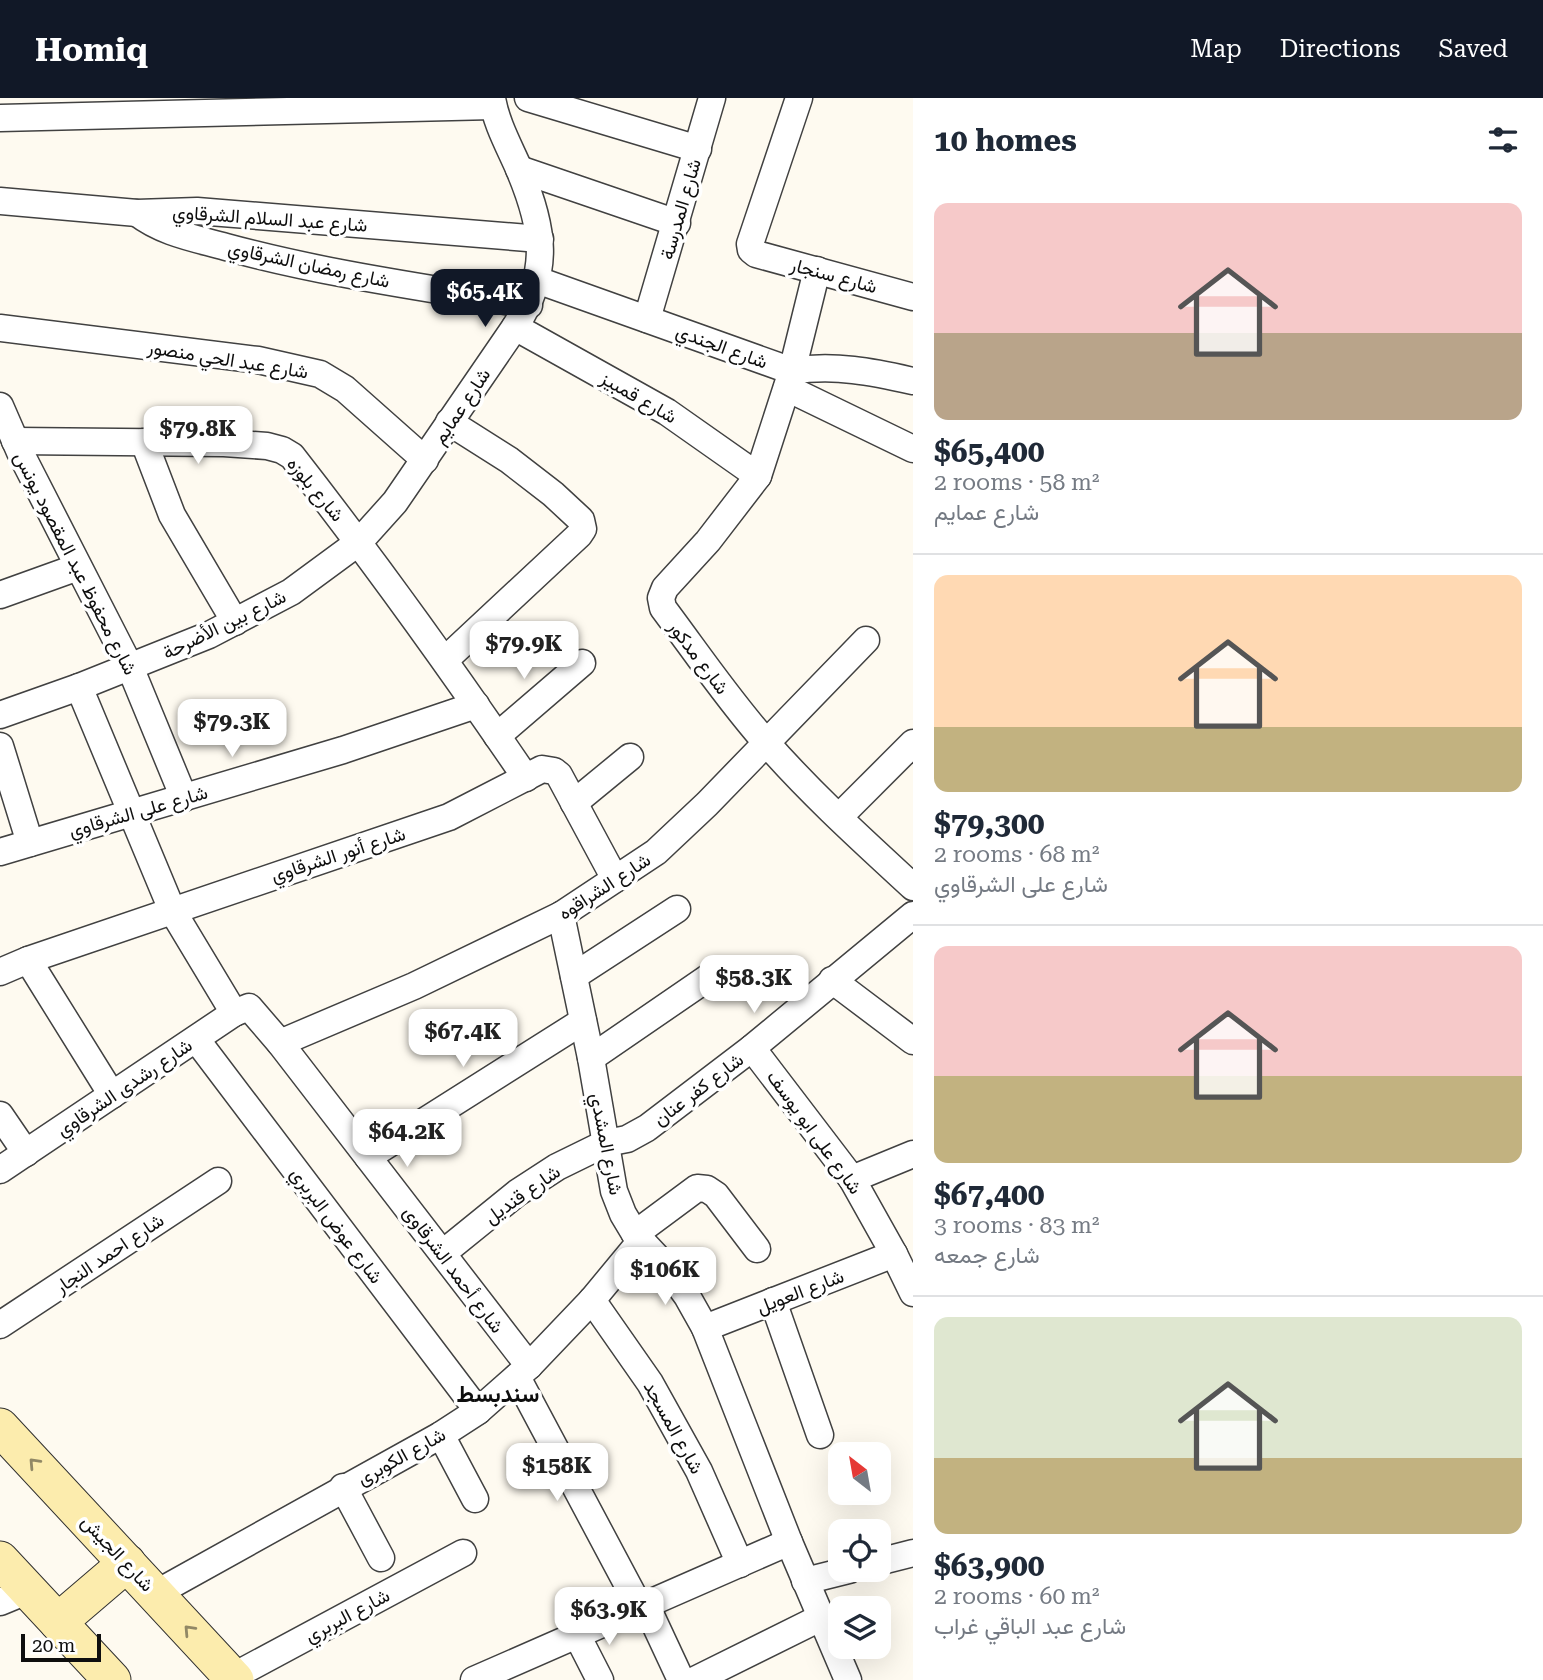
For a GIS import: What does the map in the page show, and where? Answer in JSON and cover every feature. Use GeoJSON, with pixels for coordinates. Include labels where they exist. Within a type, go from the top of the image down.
{"type":"FeatureCollection","features":[{"type":"Feature","properties":{"kind":"main road","name":"شارع الجيش"},"geometry":{"type":"LineString","coordinates":[[0,1427],[234,1678]]}},
{"type":"Feature","properties":{"kind":"main road"},"geometry":{"type":"LineString","coordinates":[[0,1560],[14,1596],[58,1622],[112,1680]]}},
{"type":"Feature","properties":{"kind":"main road"},"geometry":{"type":"LineString","coordinates":[[58,1622],[127,1563]]}},
{"type":"Feature","properties":{"kind":"street"},"geometry":{"type":"LineString","coordinates":[[528,98],[698,149]]}},
{"type":"Feature","properties":{"kind":"street","name":"شارع المدرسة"},"geometry":{"type":"LineString","coordinates":[[647,318],[712,98]]}},
{"type":"Feature","properties":{"kind":"street","name":"شارع سنجار"},"geometry":{"type":"LineString","coordinates":[[799,98],[750,244],[751,250],[756,254],[913,297]]}},
{"type":"Feature","properties":{"kind":"street"},"geometry":{"type":"LineString","coordinates":[[0,118],[493,102]]}},
{"type":"Feature","properties":{"kind":"street","name":"شارع عمايم"},"geometry":{"type":"LineString","coordinates":[[359,541],[396,502],[515,327],[533,292],[540,239],[532,202],[493,102]]}},
{"type":"Feature","properties":{"kind":"street"},"geometry":{"type":"LineString","coordinates":[[519,169],[677,223]]}},
{"type":"Feature","properties":{"kind":"street","name":"شارع عبد السلام الشرقاوي"},"geometry":{"type":"LineString","coordinates":[[0,201],[137,213],[197,211],[540,239]]}},
{"type":"Feature","properties":{"kind":"street","name":"شارع رمضان الشرقاوي"},"geometry":{"type":"LineString","coordinates":[[137,213],[152,225],[170,233],[260,257],[333,272],[533,292]]}},
{"type":"Feature","properties":{"kind":"street","name":"شارع مدكور"},"geometry":{"type":"LineString","coordinates":[[817,270],[790,380],[758,476],[708,541],[666,588],[661,598],[663,608],[766,743],[913,887]]}},
{"type":"Feature","properties":{"kind":"street","name":"شارع الجندي"},"geometry":{"type":"LineString","coordinates":[[533,292],[647,318],[790,380],[818,367],[867,370],[913,381]]}},
{"type":"Feature","properties":{"kind":"street","name":"شارع قمبيز"},"geometry":{"type":"LineString","coordinates":[[515,327],[667,412],[758,476]]}},
{"type":"Feature","properties":{"kind":"street","name":"شارع عبد الحي منصور"},"geometry":{"type":"LineString","coordinates":[[0,328],[258,360],[320,374],[345,389],[425,460]]}},
{"type":"Feature","properties":{"kind":"street"},"geometry":{"type":"LineString","coordinates":[[790,380],[913,449]]}},
{"type":"Feature","properties":{"kind":"street","name":"شارع محفوظ عبد المقصود يونس"},"geometry":{"type":"LineString","coordinates":[[0,406],[11,451],[78,567],[130,667],[184,798]]}},
{"type":"Feature","properties":{"kind":"street"},"geometry":{"type":"LineString","coordinates":[[445,660],[579,535],[583,528],[581,520],[553,494],[509,460],[449,422]]}},
{"type":"Feature","properties":{"kind":"street"},"geometry":{"type":"LineString","coordinates":[[144,442],[172,515],[236,622]]}},
{"type":"Feature","properties":{"kind":"street","name":"شارع بلوزه"},"geometry":{"type":"LineString","coordinates":[[11,451],[144,442],[224,443],[267,446],[282,450],[292,457],[359,541],[526,778]]}},
{"type":"Feature","properties":{"kind":"street","name":"شارع بين الأضرحة"},"geometry":{"type":"LineString","coordinates":[[0,715],[130,667],[236,622],[291,592],[359,541]]}},
{"type":"Feature","properties":{"kind":"street"},"geometry":{"type":"LineString","coordinates":[[0,595],[78,567]]}},
{"type":"Feature","properties":{"kind":"street","name":"شارع الشراقوه"},"geometry":{"type":"LineString","coordinates":[[280,1043],[414,986],[561,915],[656,852],[707,804],[866,640]]}},
{"type":"Feature","properties":{"kind":"street"},"geometry":{"type":"LineString","coordinates":[[497,736],[582,663]]}},
{"type":"Feature","properties":{"kind":"street","name":"شارع أحمد الشرقاوى"},"geometry":{"type":"LineString","coordinates":[[79,687],[172,911],[241,1010],[280,1043],[443,1253],[523,1372],[681,1680]]}},
{"type":"Feature","properties":{"kind":"street","name":"شارع على الشرقاوي"},"geometry":{"type":"LineString","coordinates":[[0,852],[343,750],[476,705]]}},
{"type":"Feature","properties":{"kind":"street"},"geometry":{"type":"LineString","coordinates":[[839,817],[913,743]]}},
{"type":"Feature","properties":{"kind":"street"},"geometry":{"type":"LineString","coordinates":[[0,746],[30,843]]}},
{"type":"Feature","properties":{"kind":"street"},"geometry":{"type":"LineString","coordinates":[[574,803],[629,757]]}},
{"type":"Feature","properties":{"kind":"street","name":"شارع أنور الشرقاوي"},"geometry":{"type":"LineString","coordinates":[[0,972],[28,960],[449,817],[541,769],[554,771],[559,775],[615,879]]}},
{"type":"Feature","properties":{"kind":"street"},"geometry":{"type":"LineString","coordinates":[[574,976],[677,909]]}},
{"type":"Feature","properties":{"kind":"street","name":"شارع المشدي"},"geometry":{"type":"LineString","coordinates":[[561,915],[591,1058],[608,1167],[622,1214],[637,1238],[666,1267],[705,1328],[789,1542],[848,1680]]}},
{"type":"Feature","properties":{"kind":"street","name":"شارع كفر عنان"},"geometry":{"type":"LineString","coordinates":[[606,1143],[627,1139],[647,1128],[752,1048],[913,915]]}},
{"type":"Feature","properties":{"kind":"street"},"geometry":{"type":"LineString","coordinates":[[28,960],[112,1095]]}},
{"type":"Feature","properties":{"kind":"street"},"geometry":{"type":"LineString","coordinates":[[591,1058],[712,975]]}},
{"type":"Feature","properties":{"kind":"street"},"geometry":{"type":"LineString","coordinates":[[832,980],[913,1041]]}},
{"type":"Feature","properties":{"kind":"street","name":"شارع رشدى الشرقاوي"},"geometry":{"type":"LineString","coordinates":[[0,1170],[241,1010]]}},
{"type":"Feature","properties":{"kind":"street"},"geometry":{"type":"LineString","coordinates":[[368,1157],[583,1021]]}},
{"type":"Feature","properties":{"kind":"street","name":"شارع عوض البربري"},"geometry":{"type":"LineString","coordinates":[[196,1039],[478,1411]]}},
{"type":"Feature","properties":{"kind":"street","name":"شارع على ابو يوسف"},"geometry":{"type":"LineString","coordinates":[[752,1048],[852,1179],[913,1293]]}},
{"type":"Feature","properties":{"kind":"street"},"geometry":{"type":"LineString","coordinates":[[0,1115],[26,1153]]}},
{"type":"Feature","properties":{"kind":"street","name":"شارع قنديل"},"geometry":{"type":"LineString","coordinates":[[443,1253],[516,1194],[556,1167],[606,1143]]}},
{"type":"Feature","properties":{"kind":"street"},"geometry":{"type":"LineString","coordinates":[[852,1179],[913,1154]]}},
{"type":"Feature","properties":{"kind":"street","name":"شارع احمد النجار"},"geometry":{"type":"LineString","coordinates":[[0,1325],[218,1181]]}},
{"type":"Feature","properties":{"kind":"street","name":"شارع الكوبرى"},"geometry":{"type":"LineString","coordinates":[[155,1594],[478,1411],[523,1372],[592,1300],[637,1238],[697,1188],[707,1189],[716,1195],[757,1249]]}},
{"type":"Feature","properties":{"kind":"street","name":"شارع العويل"},"geometry":{"type":"LineString","coordinates":[[705,1328],[894,1254]]}},
{"type":"Feature","properties":{"kind":"street","name":"شارع المسجد"},"geometry":{"type":"LineString","coordinates":[[592,1300],[650,1383],[681,1438],[699,1471],[740,1564]]}},
{"type":"Feature","properties":{"kind":"street"},"geometry":{"type":"LineString","coordinates":[[773,1301],[820,1435]]}},
{"type":"Feature","properties":{"kind":"street"},"geometry":{"type":"LineString","coordinates":[[441,1434],[475,1499]]}},
{"type":"Feature","properties":{"kind":"street"},"geometry":{"type":"LineString","coordinates":[[343,1488],[381,1558]]}},
{"type":"Feature","properties":{"kind":"street"},"geometry":{"type":"LineString","coordinates":[[474,1680],[789,1542]]}},
{"type":"Feature","properties":{"kind":"street","name":"شارع البربري"},"geometry":{"type":"LineString","coordinates":[[234,1678],[463,1553]]}},
{"type":"Feature","properties":{"kind":"street"},"geometry":{"type":"LineString","coordinates":[[891,1559],[913,1553]]}},
{"type":"Feature","properties":{"kind":"street"},"geometry":{"type":"LineString","coordinates":[[805,1581],[828,1575]]}},
{"type":"Feature","properties":{"kind":"street"},"geometry":{"type":"LineString","coordinates":[[695,1680],[820,1618]]}},
{"type":"Feature","properties":{"kind":"street"},"geometry":{"type":"LineString","coordinates":[[577,1635],[600,1680]]}},
{"type":"Feature","properties":{"kind":"district","name":"سندبسط"},"geometry":{"type":"Point","coordinates":[498,1394]}}]}
